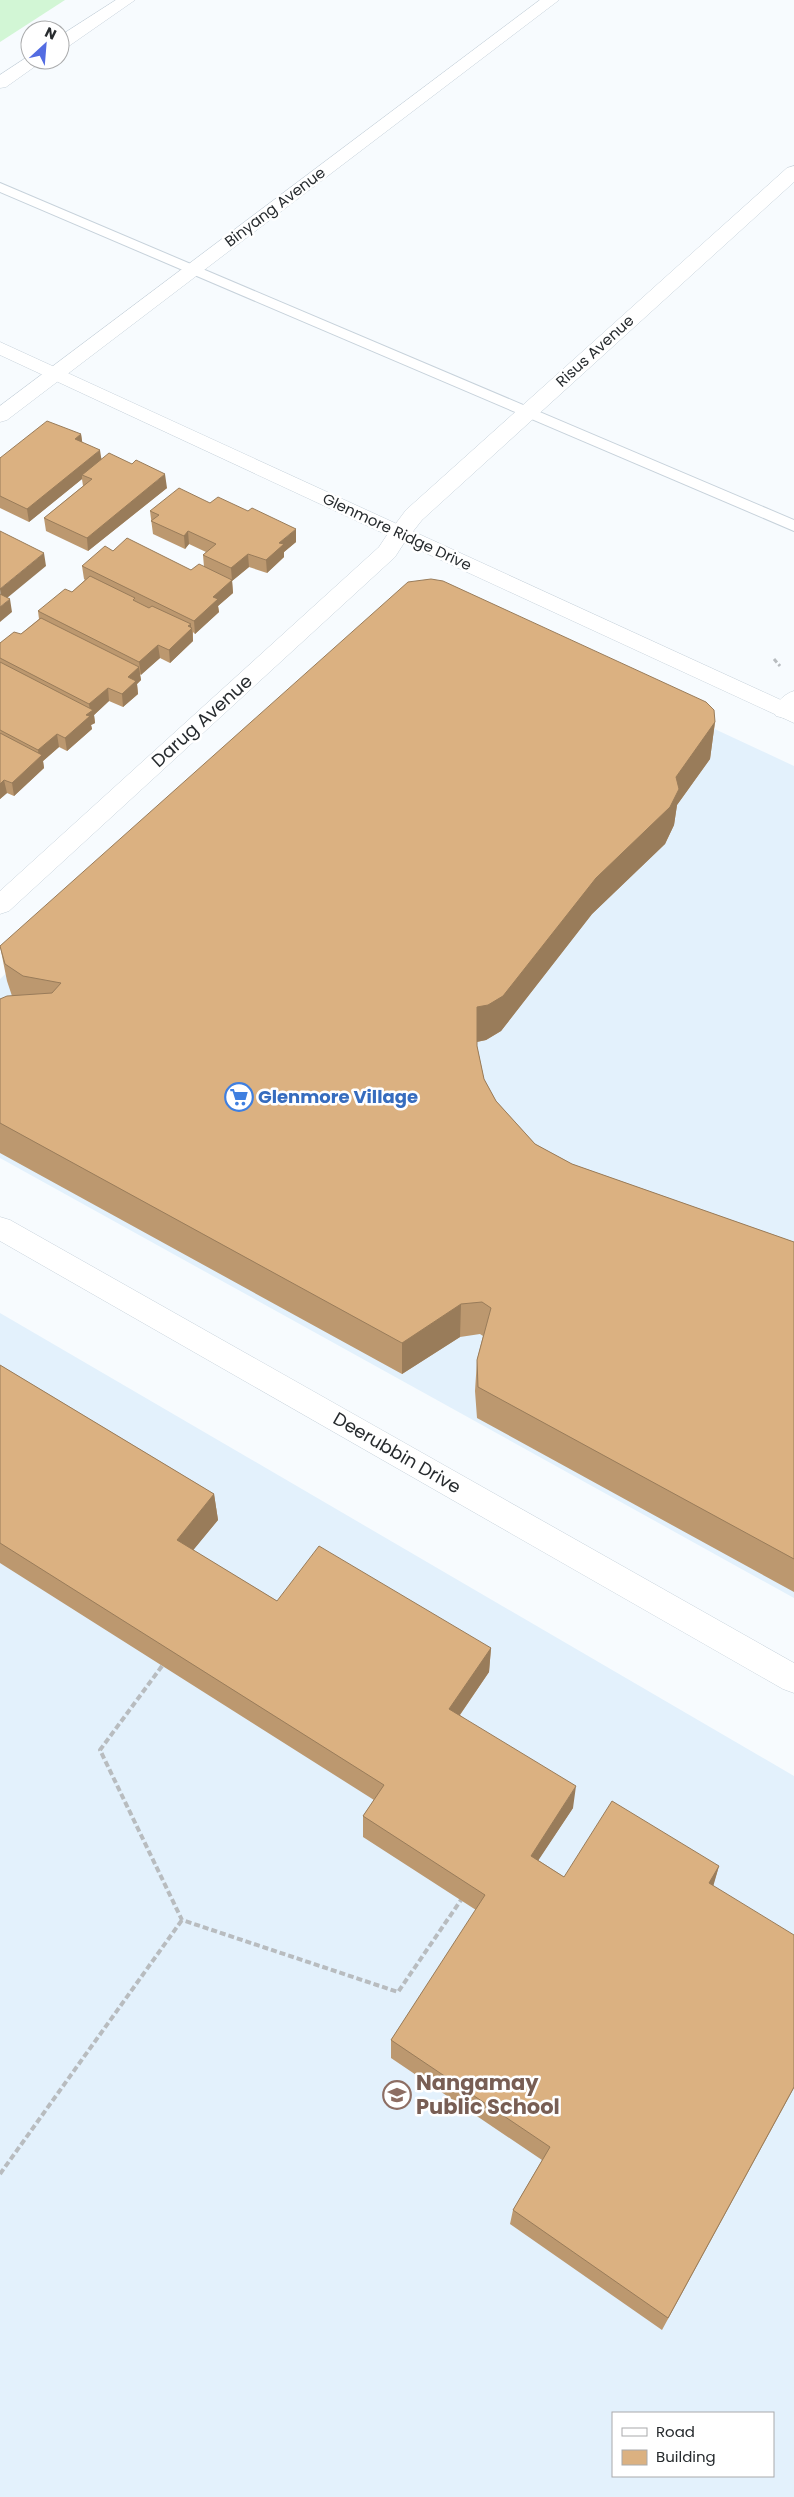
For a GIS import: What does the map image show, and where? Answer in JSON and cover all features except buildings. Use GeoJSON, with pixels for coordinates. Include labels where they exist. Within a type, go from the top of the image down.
{"type":"FeatureCollection","features":[{"type":"Feature","properties":{"kind":"street"},"geometry":{"type":"LineString","coordinates":[[70,37],[127,0]]}},
{"type":"Feature","properties":{"kind":"street","name":"Binyang Avenue"},"geometry":{"type":"LineString","coordinates":[[0,416],[193,268],[551,0]]}},
{"type":"Feature","properties":{"kind":"street"},"geometry":{"type":"LineString","coordinates":[[0,83],[20,70]]}},
{"type":"Feature","properties":{"kind":"street","name":"Risus Avenue"},"geometry":{"type":"LineString","coordinates":[[399,534],[414,515],[794,172]]}},
{"type":"Feature","properties":{"kind":"street","name":"Glenmore Ridge Drive"},"geometry":{"type":"LineString","coordinates":[[0,348],[399,534],[791,708]]}},
{"type":"Feature","properties":{"kind":"street","name":"Darug Avenue"},"geometry":{"type":"LineString","coordinates":[[0,905],[387,552],[399,534]]}},
{"type":"Feature","properties":{"kind":"street","name":"Deerubbin Drive"},"geometry":{"type":"LineString","coordinates":[[0,1228],[794,1679]]}},
{"type":"Feature","properties":{"kind":"lane"},"geometry":{"type":"LineString","coordinates":[[0,187],[794,526]]}},
{"type":"Feature","properties":{"kind":"path"},"geometry":{"type":"LineString","coordinates":[[162,1666],[100,1750],[182,1920],[398,1992],[461,1900]]}},
{"type":"Feature","properties":{"kind":"path"},"geometry":{"type":"LineString","coordinates":[[0,2174],[182,1920]]}},
{"type":"Feature","properties":{"kind":"shaded area","name":"Glenmore Village"},"geometry":{"type":"Polygon","coordinates":[[[442,602],[794,766],[794,1598],[0,1158],[0,979],[400,606],[442,602]]]}},
{"type":"Feature","properties":{"kind":"shaded area","name":"Nangamay Public School"},"geometry":{"type":"Polygon","coordinates":[[[0,1313],[794,1776],[794,2497],[0,2497],[0,1313]]]}},
{"type":"Feature","properties":{"kind":"green space"},"geometry":{"type":"Polygon","coordinates":[[[0,0],[65,0],[34,20],[20,20],[20,29],[0,42],[0,0]]]}},
{"type":"Feature","properties":{"kind":"place","name":"Glenmore Village"},"geometry":{"type":"Point","coordinates":[239,1097]}},
{"type":"Feature","properties":{"kind":"place","name":"Nangamay Public School"},"geometry":{"type":"Point","coordinates":[397,2095]}}]}
